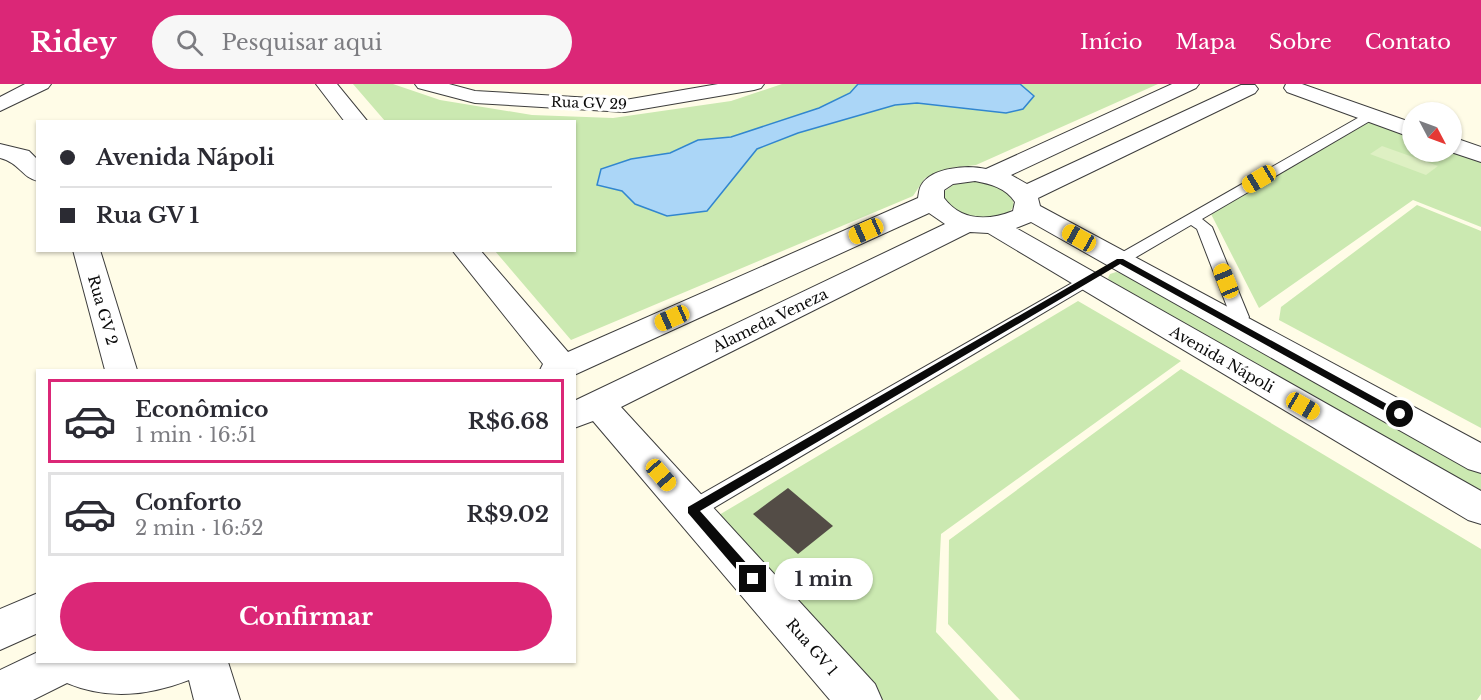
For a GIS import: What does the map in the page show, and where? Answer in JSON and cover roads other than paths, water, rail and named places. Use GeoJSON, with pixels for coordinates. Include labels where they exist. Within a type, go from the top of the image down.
{"type":"FeatureCollection","features":[{"type":"Feature","properties":{"kind":"street"},"geometry":{"type":"LineString","coordinates":[[0,105],[42,84]]}},
{"type":"Feature","properties":{"kind":"street"},"geometry":{"type":"LineString","coordinates":[[326,84],[355,120]]}},
{"type":"Feature","properties":{"kind":"street","name":"Rua GV 29"},"geometry":{"type":"LineString","coordinates":[[425,84],[476,97],[625,106],[754,84]]}},
{"type":"Feature","properties":{"kind":"street"},"geometry":{"type":"LineString","coordinates":[[989,176],[1189,84]]}},
{"type":"Feature","properties":{"kind":"street"},"geometry":{"type":"LineString","coordinates":[[1026,202],[1269,88],[1370,115],[1402,126]]}},
{"type":"Feature","properties":{"kind":"street"},"geometry":{"type":"LineString","coordinates":[[1462,148],[1481,155]]}},
{"type":"Feature","properties":{"kind":"street"},"geometry":{"type":"LineString","coordinates":[[0,151],[21,156],[36,172]]}},
{"type":"Feature","properties":{"kind":"street"},"geometry":{"type":"LineString","coordinates":[[467,252],[560,369],[931,202],[932,187],[939,181],[962,174],[989,176],[1016,188],[1026,202],[1120,260],[1481,459]]}},
{"type":"Feature","properties":{"kind":"street","name":"Avenida Nápoli"},"geometry":{"type":"LineString","coordinates":[[931,202],[950,218],[980,225],[1086,280],[1481,509]]}},
{"type":"Feature","properties":{"kind":"street"},"geometry":{"type":"LineString","coordinates":[[980,225],[1016,221],[1024,216],[1026,202]]}},
{"type":"Feature","properties":{"kind":"street","name":"Alameda Veneza"},"geometry":{"type":"LineString","coordinates":[[587,410],[980,225]]}},
{"type":"Feature","properties":{"kind":"street","name":"Rua GV 2"},"geometry":{"type":"LineString","coordinates":[[87,252],[121,369]]}},
{"type":"Feature","properties":{"kind":"street"},"geometry":{"type":"LineString","coordinates":[[1086,280],[1120,260]]}},
{"type":"Feature","properties":{"kind":"street","name":"Rua GV 1"},"geometry":{"type":"LineString","coordinates":[[587,410],[692,510],[859,700]]}},
{"type":"Feature","properties":{"kind":"street"},"geometry":{"type":"LineString","coordinates":[[0,630],[36,613]]}},
{"type":"Feature","properties":{"kind":"street"},"geometry":{"type":"LineString","coordinates":[[0,693],[62,663]]}},
{"type":"Feature","properties":{"kind":"street"},"geometry":{"type":"LineString","coordinates":[[74,663],[92,673],[125,677],[164,669],[179,663]]}},
{"type":"Feature","properties":{"kind":"street"},"geometry":{"type":"LineString","coordinates":[[206,663],[217,700]]}},
{"type":"Feature","properties":{"kind":"lane"},"geometry":{"type":"LineString","coordinates":[[1120,260],[1370,115]]}},
{"type":"Feature","properties":{"kind":"lane"},"geometry":{"type":"LineString","coordinates":[[1192,219],[1204,227],[1240,317],[1237,325]]}},
{"type":"Feature","properties":{"kind":"lane"},"geometry":{"type":"LineString","coordinates":[[692,510],[1086,280]]}},
{"type":"Feature","properties":{"kind":"water"},"geometry":{"type":"Polygon","coordinates":[[[858,84],[1020,84],[1034,96],[1023,109],[1006,113],[917,103],[895,105],[798,133],[757,149],[707,211],[667,216],[635,204],[622,191],[597,185],[601,169],[631,159],[670,153],[698,140],[731,137],[819,108],[850,93],[858,84]]]}}]}
